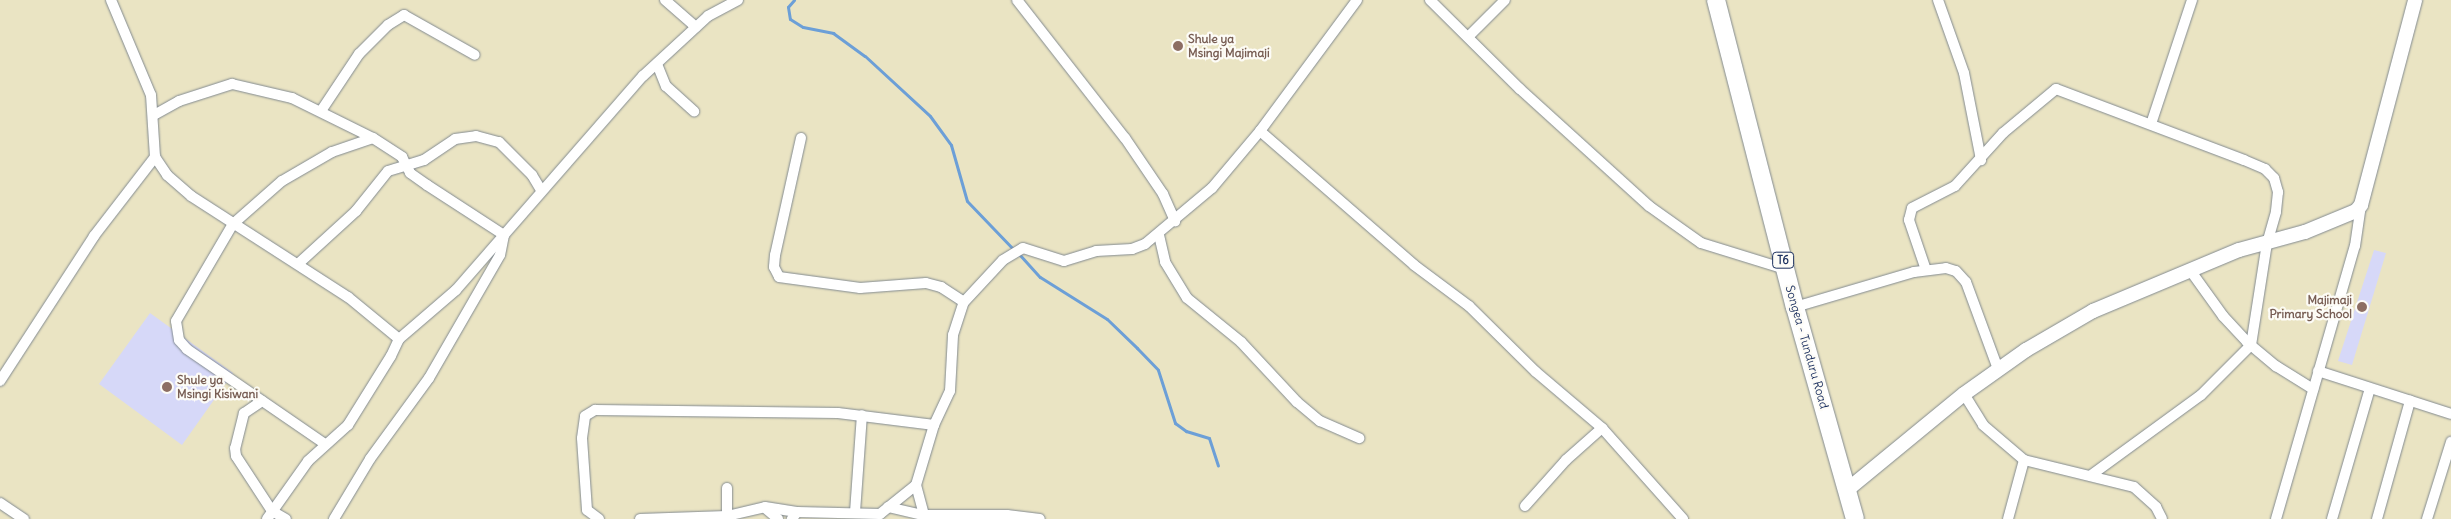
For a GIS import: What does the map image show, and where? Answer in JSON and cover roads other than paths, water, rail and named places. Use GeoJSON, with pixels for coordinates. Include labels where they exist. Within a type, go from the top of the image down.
{"type":"FeatureCollection","features":[{"type":"Feature","properties":{"kind":"highway","name":"Songea - Tunduru Road"},"geometry":{"type":"LineString","coordinates":[[1716,0],[1795,308],[1855,519]]}},
{"type":"Feature","properties":{"kind":"street"},"geometry":{"type":"LineString","coordinates":[[111,0],[148,88],[154,115],[155,157],[177,186],[348,297],[399,339]]}},
{"type":"Feature","properties":{"kind":"street"},"geometry":{"type":"LineString","coordinates":[[666,0],[696,27]]}},
{"type":"Feature","properties":{"kind":"street"},"geometry":{"type":"LineString","coordinates":[[270,515],[308,461],[348,425],[391,356],[399,339],[456,290],[541,190],[656,64],[696,27],[720,8],[738,0]]}},
{"type":"Feature","properties":{"kind":"street"},"geometry":{"type":"LineString","coordinates":[[1017,0],[1125,138],[1163,194],[1175,221]]}},
{"type":"Feature","properties":{"kind":"street"},"geometry":{"type":"LineString","coordinates":[[924,515],[916,486],[934,425],[950,391],[953,335],[964,302],[992,271],[1017,251],[1064,261],[1096,251],[1132,249],[1159,235],[1212,188],[1260,131],[1357,0]]}},
{"type":"Feature","properties":{"kind":"street"},"geometry":{"type":"LineString","coordinates":[[1430,0],[1649,206],[1701,243],[1786,269]]}},
{"type":"Feature","properties":{"kind":"street"},"geometry":{"type":"LineString","coordinates":[[1468,37],[1505,0]]}},
{"type":"Feature","properties":{"kind":"street"},"geometry":{"type":"LineString","coordinates":[[1938,0],[1964,73],[1980,160]]}},
{"type":"Feature","properties":{"kind":"street"},"geometry":{"type":"LineString","coordinates":[[2151,124],[2192,0]]}},
{"type":"Feature","properties":{"kind":"street"},"geometry":{"type":"LineString","coordinates":[[2276,519],[2355,246],[2361,205],[2415,0]]}},
{"type":"Feature","properties":{"kind":"street"},"geometry":{"type":"LineString","coordinates":[[321,111],[365,48],[388,25],[404,15],[475,56]]}},
{"type":"Feature","properties":{"kind":"street"},"geometry":{"type":"LineString","coordinates":[[656,64],[666,86],[694,112]]}},
{"type":"Feature","properties":{"kind":"street"},"geometry":{"type":"LineString","coordinates":[[154,115],[179,101],[232,84],[292,98],[372,138],[402,157],[410,173],[504,234]]}},
{"type":"Feature","properties":{"kind":"street"},"geometry":{"type":"LineString","coordinates":[[1926,270],[1909,220],[1912,208],[1955,186],[2003,133],[2056,89],[2251,163],[2274,178],[2278,192],[2276,212],[2266,243],[2251,345],[2187,406],[2090,476]]}},
{"type":"Feature","properties":{"kind":"street"},"geometry":{"type":"LineString","coordinates":[[1260,131],[1414,265],[1469,306],[1536,372],[1602,428],[1683,519]]}},
{"type":"Feature","properties":{"kind":"street"},"geometry":{"type":"LineString","coordinates":[[298,264],[356,211],[388,171],[424,160],[455,139],[476,136],[490,138],[511,152],[532,175],[541,190]]}},
{"type":"Feature","properties":{"kind":"street"},"geometry":{"type":"LineString","coordinates":[[325,444],[187,349],[175,327],[180,311],[233,224],[282,181],[332,152],[372,138]]}},
{"type":"Feature","properties":{"kind":"street"},"geometry":{"type":"LineString","coordinates":[[801,138],[775,255],[774,267],[779,277],[860,288],[900,284],[933,284],[964,302]]}},
{"type":"Feature","properties":{"kind":"street"},"geometry":{"type":"LineString","coordinates":[[0,381],[94,236],[155,157]]}},
{"type":"Feature","properties":{"kind":"street"},"geometry":{"type":"LineString","coordinates":[[1848,490],[1964,394],[1998,369],[2093,311],[2190,270],[2346,217],[2361,205]]}},
{"type":"Feature","properties":{"kind":"street"},"geometry":{"type":"LineString","coordinates":[[334,519],[370,459],[429,378],[500,255],[504,234]]}},
{"type":"Feature","properties":{"kind":"street"},"geometry":{"type":"LineString","coordinates":[[1159,235],[1165,262],[1187,298],[1241,342],[1297,402],[1320,421],[1359,438]]}},
{"type":"Feature","properties":{"kind":"street"},"geometry":{"type":"LineString","coordinates":[[1795,308],[1926,270],[1946,268],[1962,276],[1998,369]]}},
{"type":"Feature","properties":{"kind":"street"},"geometry":{"type":"LineString","coordinates":[[2190,270],[2222,316],[2251,345],[2313,389]]}},
{"type":"Feature","properties":{"kind":"street"},"geometry":{"type":"LineString","coordinates":[[2318,371],[2451,414]]}},
{"type":"Feature","properties":{"kind":"street"},"geometry":{"type":"LineString","coordinates":[[2332,519],[2370,388]]}},
{"type":"Feature","properties":{"kind":"street"},"geometry":{"type":"LineString","coordinates":[[1964,394],[1983,425],[2024,460],[2134,487],[2156,507],[2162,519]]}},
{"type":"Feature","properties":{"kind":"street"},"geometry":{"type":"LineString","coordinates":[[262,401],[244,413],[235,448],[242,466],[270,515],[286,519]]}},
{"type":"Feature","properties":{"kind":"street"},"geometry":{"type":"LineString","coordinates":[[2377,519],[2410,401]]}},
{"type":"Feature","properties":{"kind":"street"},"geometry":{"type":"LineString","coordinates":[[599,519],[588,510],[582,438],[584,416],[595,410],[862,415],[934,425]]}},
{"type":"Feature","properties":{"kind":"street"},"geometry":{"type":"LineString","coordinates":[[855,512],[862,415]]}},
{"type":"Feature","properties":{"kind":"street"},"geometry":{"type":"LineString","coordinates":[[1524,506],[1566,460],[1602,428]]}},
{"type":"Feature","properties":{"kind":"street"},"geometry":{"type":"LineString","coordinates":[[2427,519],[2451,442]]}},
{"type":"Feature","properties":{"kind":"street"},"geometry":{"type":"LineString","coordinates":[[2008,519],[2024,460]]}},
{"type":"Feature","properties":{"kind":"street"},"geometry":{"type":"LineString","coordinates":[[640,519],[727,516],[765,507],[794,515],[855,512],[880,514],[916,486]]}},
{"type":"Feature","properties":{"kind":"street"},"geometry":{"type":"LineString","coordinates":[[726,488],[727,516]]}},
{"type":"Feature","properties":{"kind":"street"},"geometry":{"type":"LineString","coordinates":[[0,503],[24,519]]}},
{"type":"Feature","properties":{"kind":"street"},"geometry":{"type":"LineString","coordinates":[[765,507],[778,519]]}},
{"type":"Feature","properties":{"kind":"street"},"geometry":{"type":"LineString","coordinates":[[888,507],[924,515],[1007,515],[1040,519]]}},
{"type":"Feature","properties":{"kind":"waterway"},"geometry":{"type":"LineString","coordinates":[[794,0],[788,7],[790,19],[803,27],[833,33],[865,56],[930,116],[951,145],[967,201],[1014,250]]}},
{"type":"Feature","properties":{"kind":"waterway"},"geometry":{"type":"LineString","coordinates":[[1019,254],[1040,277],[1107,319],[1158,370],[1175,423],[1186,431],[1209,438],[1218,466]]}},
{"type":"Feature","properties":{"kind":"place","name":"Shule ya Msingi Majimaji"},"geometry":{"type":"Point","coordinates":[1178,46]}},
{"type":"Feature","properties":{"kind":"place","name":"Majimaji Primary School"},"geometry":{"type":"Point","coordinates":[2362,307]}},
{"type":"Feature","properties":{"kind":"place","name":"Shule ya Msingi Kisiwani"},"geometry":{"type":"Point","coordinates":[167,387]}}]}
